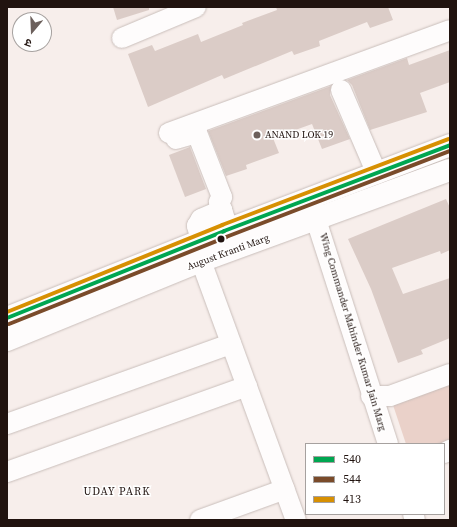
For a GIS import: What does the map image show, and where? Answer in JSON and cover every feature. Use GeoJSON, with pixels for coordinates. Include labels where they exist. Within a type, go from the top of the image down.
{"type":"FeatureCollection","features":[{"type":"Feature","properties":{"kind":"main road","name":"August Kranti Marg"},"geometry":{"type":"LineString","coordinates":[[7,340],[201,262],[313,210],[377,174],[450,145]]}},
{"type":"Feature","properties":{"kind":"main road","name":"August Kranti Marg"},"geometry":{"type":"LineString","coordinates":[[7,318],[201,230],[223,214],[313,210],[450,170]]}},
{"type":"Feature","properties":{"kind":"street"},"geometry":{"type":"LineString","coordinates":[[122,38],[173,11],[196,7]]}},
{"type":"Feature","properties":{"kind":"street"},"geometry":{"type":"LineString","coordinates":[[201,230],[198,211],[223,214],[222,197],[197,133],[195,132],[171,137],[450,30]]}},
{"type":"Feature","properties":{"kind":"street"},"geometry":{"type":"LineString","coordinates":[[340,90],[377,174]]}},
{"type":"Feature","properties":{"kind":"street","name":"Wing Commander Mahinder Kumar Jain Marg"},"geometry":{"type":"LineString","coordinates":[[313,210],[371,396],[388,443]]}},
{"type":"Feature","properties":{"kind":"street"},"geometry":{"type":"LineString","coordinates":[[201,262],[296,520]]}},
{"type":"Feature","properties":{"kind":"street"},"geometry":{"type":"LineString","coordinates":[[7,424],[231,344]]}},
{"type":"Feature","properties":{"kind":"street"},"geometry":{"type":"LineString","coordinates":[[371,396],[390,396],[450,374]]}},
{"type":"Feature","properties":{"kind":"street"},"geometry":{"type":"LineString","coordinates":[[7,472],[247,386]]}},
{"type":"Feature","properties":{"kind":"street"},"geometry":{"type":"LineString","coordinates":[[200,520],[285,489]]}},
{"type":"Feature","properties":{"kind":"shaded area"},"geometry":{"type":"Polygon","coordinates":[[[450,381],[450,444],[406,443],[392,402],[450,381]]]}},
{"type":"Feature","properties":{"kind":"building"},"geometry":{"type":"Polygon","coordinates":[[[113,7],[149,7],[149,10],[117,20],[113,7]]]}},
{"type":"Feature","properties":{"kind":"building"},"geometry":{"type":"Polygon","coordinates":[[[276,7],[388,7],[393,20],[370,28],[367,22],[319,41],[320,46],[294,55],[292,51],[224,79],[222,75],[148,107],[128,54],[152,45],[155,51],[198,34],[201,42],[243,25],[242,23],[277,10],[276,7]]]}},
{"type":"Feature","properties":{"kind":"building"},"geometry":{"type":"Polygon","coordinates":[[[450,50],[450,82],[420,93],[427,112],[370,130],[352,85],[347,80],[407,58],[409,65],[450,50]]]}},
{"type":"Feature","properties":{"kind":"building"},"geometry":{"type":"Polygon","coordinates":[[[331,86],[330,95],[350,139],[322,149],[312,124],[273,138],[279,153],[246,165],[247,169],[226,176],[208,131],[331,86]]]}},
{"type":"Feature","properties":{"kind":"building"},"geometry":{"type":"Polygon","coordinates":[[[190,147],[206,189],[185,197],[169,155],[190,147]]]}},
{"type":"Feature","properties":{"kind":"building"},"geometry":{"type":"Polygon","coordinates":[[[446,199],[450,208],[450,250],[441,254],[440,251],[392,268],[403,294],[450,278],[450,338],[421,350],[423,354],[398,363],[371,289],[348,239],[446,199]]]}},
{"type":"Feature","properties":{"kind":"transit line","name":"413"},"geometry":{"type":"LineString","coordinates":[[7,312],[222,225],[448,139]]}},
{"type":"Feature","properties":{"kind":"transit line","name":"540"},"geometry":{"type":"LineString","coordinates":[[7,318],[224,231],[450,145]]}},
{"type":"Feature","properties":{"kind":"transit line","name":"544"},"geometry":{"type":"LineString","coordinates":[[9,324],[226,237],[450,151]]}},
{"type":"Feature","properties":{"kind":"place","name":"ANAND LOK 19"},"geometry":{"type":"Point","coordinates":[257,135]}},
{"type":"Feature","properties":{"kind":"district","name":"UDAY PARK"},"geometry":{"type":"Point","coordinates":[117,492]}}]}
